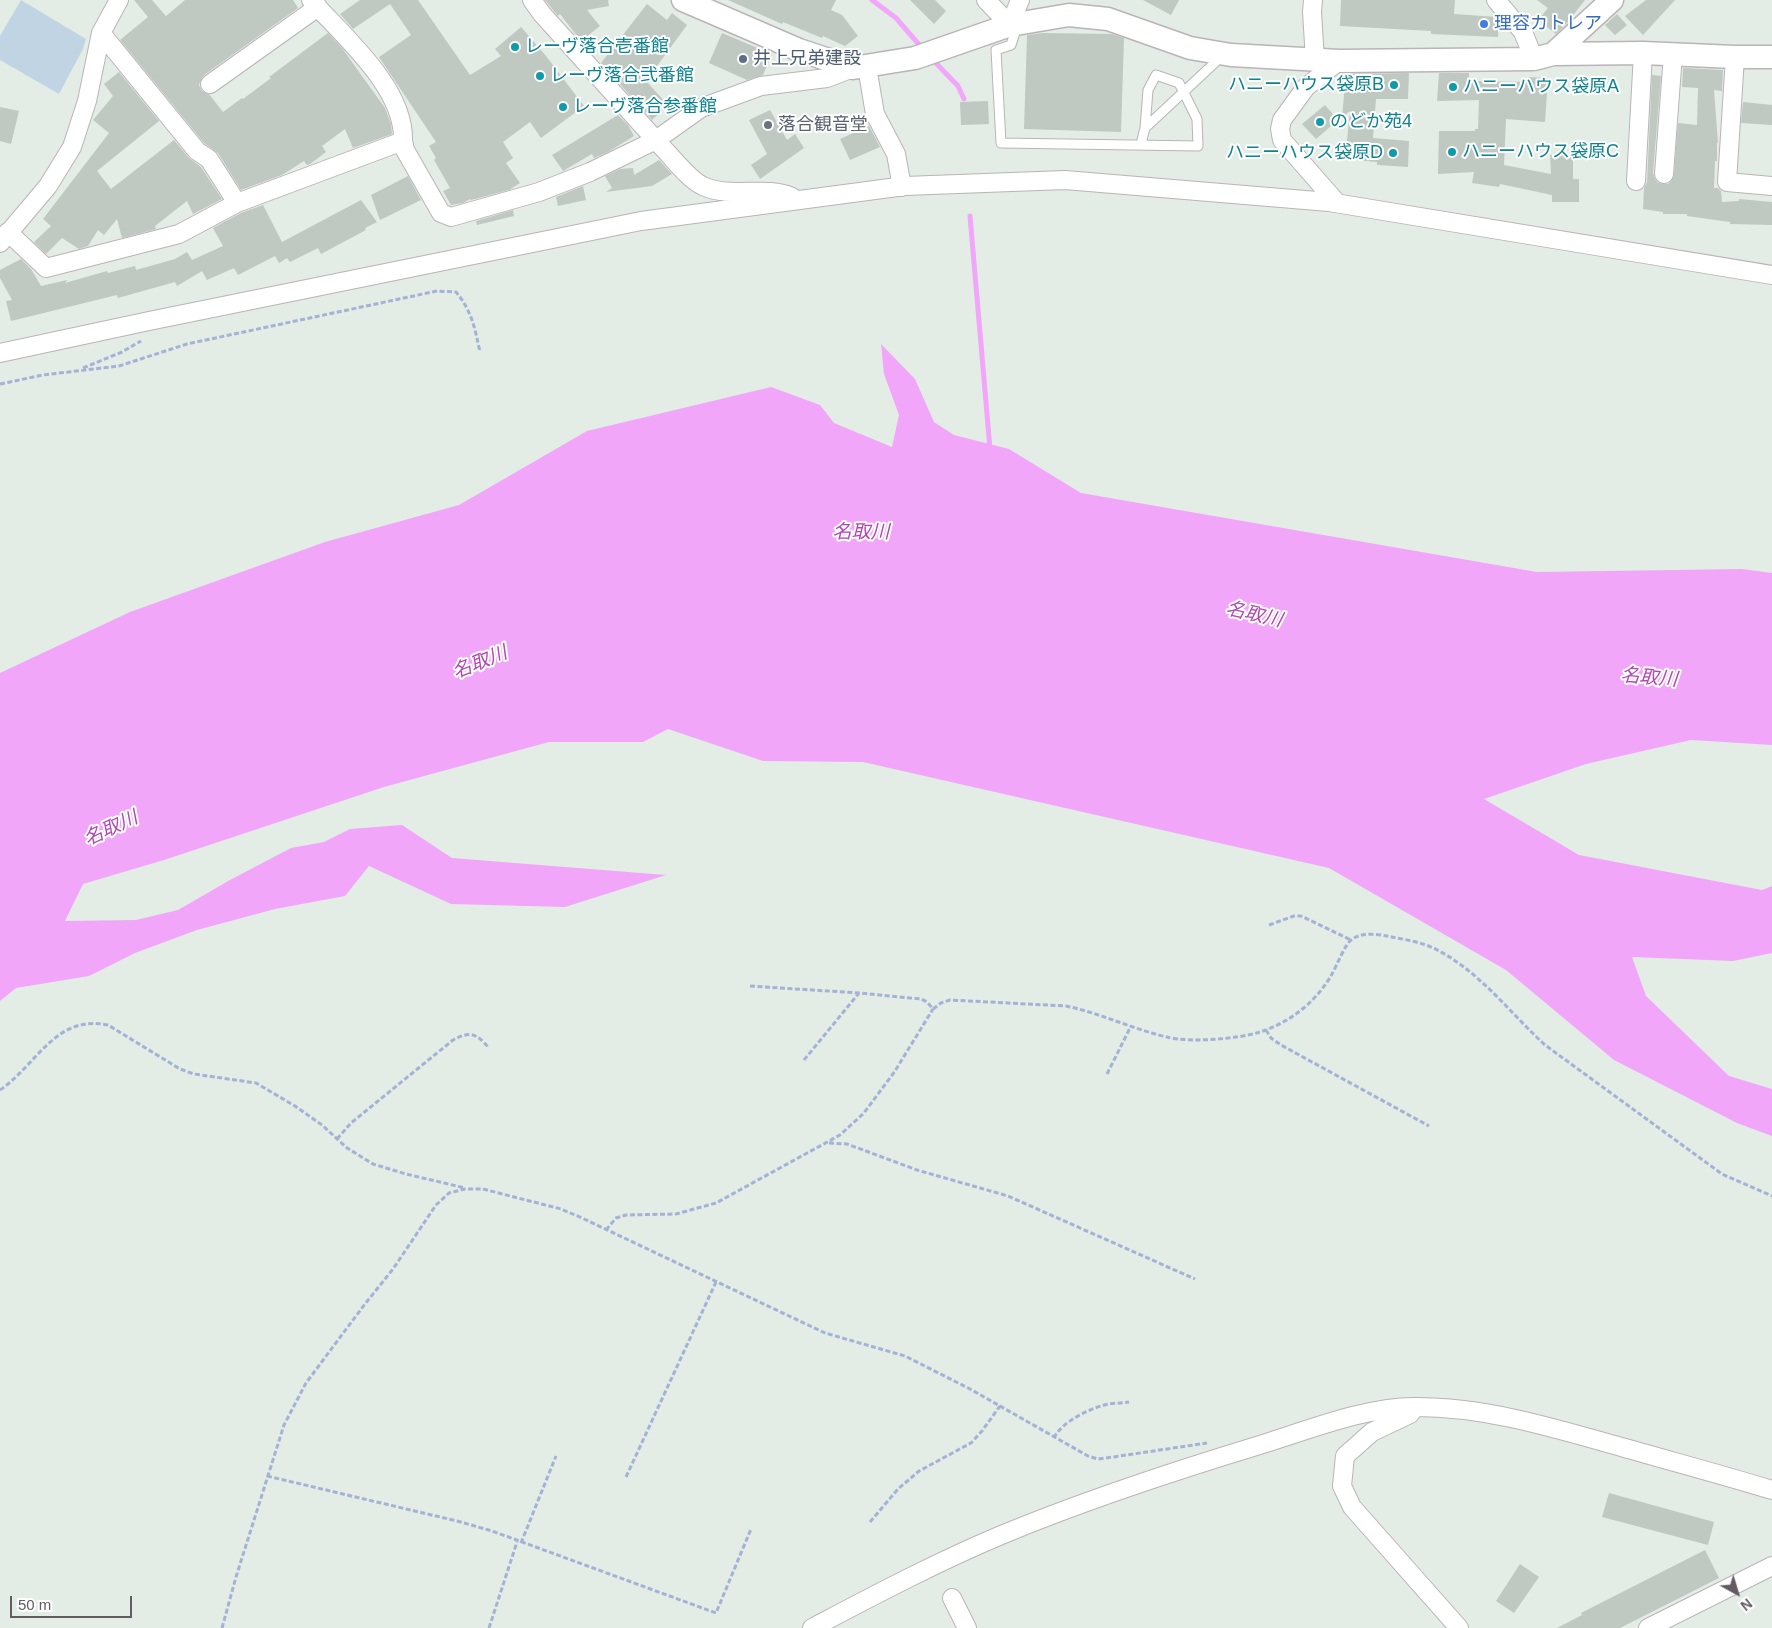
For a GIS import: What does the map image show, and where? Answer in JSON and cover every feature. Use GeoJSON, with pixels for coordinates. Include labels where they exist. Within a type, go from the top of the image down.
{"type":"FeatureCollection","features":[{"type":"Feature","properties":{"kind":"street"},"geometry":{"type":"LineString","coordinates":[[119,0],[101,32],[87,101],[72,147],[48,186],[4,237],[46,268],[179,234],[237,204],[403,141]]}},
{"type":"Feature","properties":{"kind":"street"},"geometry":{"type":"LineString","coordinates":[[532,0],[542,14],[656,140],[702,186],[716,190],[780,192],[800,200]]}},
{"type":"Feature","properties":{"kind":"street"},"geometry":{"type":"LineString","coordinates":[[683,0],[800,50],[860,68]]}},
{"type":"Feature","properties":{"kind":"street"},"geometry":{"type":"LineString","coordinates":[[986,0],[1014,24]]}},
{"type":"Feature","properties":{"kind":"street"},"geometry":{"type":"LineString","coordinates":[[1014,24],[1020,0]]}},
{"type":"Feature","properties":{"kind":"street"},"geometry":{"type":"LineString","coordinates":[[1314,0],[1312,12],[1316,60]]}},
{"type":"Feature","properties":{"kind":"street"},"geometry":{"type":"LineString","coordinates":[[1496,0],[1544,56]]}},
{"type":"Feature","properties":{"kind":"street"},"geometry":{"type":"LineString","coordinates":[[1544,56],[1612,0]]}},
{"type":"Feature","properties":{"kind":"street"},"geometry":{"type":"LineString","coordinates":[[210,84],[314,4],[353,43],[396,104],[403,127],[405,150],[441,214],[451,217],[539,192],[590,172],[656,140],[701,108],[761,86],[827,78],[860,68],[915,58],[1014,24],[1069,15],[1108,19],[1190,48],[1224,54],[1316,60],[1643,53],[1735,57],[1772,56]]}},
{"type":"Feature","properties":{"kind":"street"},"geometry":{"type":"LineString","coordinates":[[101,32],[197,151],[209,159],[237,204]]}},
{"type":"Feature","properties":{"kind":"street"},"geometry":{"type":"LineString","coordinates":[[1636,181],[1643,53]]}},
{"type":"Feature","properties":{"kind":"street"},"geometry":{"type":"LineString","coordinates":[[1664,174],[1672,54]]}},
{"type":"Feature","properties":{"kind":"street"},"geometry":{"type":"LineString","coordinates":[[1735,57],[1727,182],[1772,186]]}},
{"type":"Feature","properties":{"kind":"street"},"geometry":{"type":"LineString","coordinates":[[1337,204],[1282,140],[1280,129],[1282,120],[1306,87],[1339,61]]}},
{"type":"Feature","properties":{"kind":"street"},"geometry":{"type":"LineString","coordinates":[[860,68],[875,114],[896,154],[902,187]]}},
{"type":"Feature","properties":{"kind":"street"},"geometry":{"type":"LineString","coordinates":[[0,353],[641,221],[902,187],[1065,180],[1337,204],[1772,275]]}},
{"type":"Feature","properties":{"kind":"street"},"geometry":{"type":"LineString","coordinates":[[812,1628],[912,1575],[1000,1536],[1090,1501],[1337,1421],[1388,1409],[1415,1407],[1489,1413],[1568,1432],[1772,1490]]}},
{"type":"Feature","properties":{"kind":"street"},"geometry":{"type":"LineString","coordinates":[[1415,1407],[1410,1414],[1372,1432],[1345,1456],[1342,1486],[1352,1507],[1459,1628]]}},
{"type":"Feature","properties":{"kind":"street"},"geometry":{"type":"LineString","coordinates":[[1648,1628],[1772,1566]]}},
{"type":"Feature","properties":{"kind":"street"},"geometry":{"type":"LineString","coordinates":[[952,1598],[967,1628]]}},
{"type":"Feature","properties":{"kind":"lane"},"geometry":{"type":"LineString","coordinates":[[1014,24],[1011,45],[996,50],[1001,143],[1198,146],[1197,119],[1179,83],[1156,75],[1148,90],[1145,128],[1141,144]]}},
{"type":"Feature","properties":{"kind":"lane"},"geometry":{"type":"LineString","coordinates":[[1145,128],[1224,54]]}},
{"type":"Feature","properties":{"kind":"path"},"geometry":{"type":"LineString","coordinates":[[0,384],[43,375],[119,366],[187,344],[437,292],[456,292],[462,299],[469,309],[480,352]]}},
{"type":"Feature","properties":{"kind":"path"},"geometry":{"type":"LineString","coordinates":[[78,370],[122,352],[145,338]]}},
{"type":"Feature","properties":{"kind":"path"},"geometry":{"type":"LineString","coordinates":[[1269,925],[1294,916],[1301,916],[1351,940]]}},
{"type":"Feature","properties":{"kind":"path"},"geometry":{"type":"LineString","coordinates":[[606,1230],[616,1218],[626,1215],[676,1214],[716,1203],[827,1143],[850,1126],[875,1098],[896,1071],[933,1009],[941,1003],[950,1000],[1066,1006],[1084,1010],[1166,1037],[1183,1040],[1231,1037],[1266,1030],[1299,1012],[1326,985],[1351,940],[1362,935],[1373,934],[1429,946],[1444,954],[1492,990],[1545,1045],[1722,1174],[1772,1196]]}},
{"type":"Feature","properties":{"kind":"path"},"geometry":{"type":"LineString","coordinates":[[750,986],[921,999],[927,1002],[933,1009]]}},
{"type":"Feature","properties":{"kind":"path"},"geometry":{"type":"LineString","coordinates":[[804,1060],[859,993]]}},
{"type":"Feature","properties":{"kind":"path"},"geometry":{"type":"LineString","coordinates":[[0,1090],[18,1077],[52,1039],[68,1029],[97,1022],[108,1025],[180,1069],[194,1074],[256,1083],[295,1106],[322,1125],[347,1148],[373,1164],[406,1174],[465,1188],[483,1189],[561,1209],[825,1333],[905,1356],[970,1389],[1074,1450],[1098,1459],[1209,1442]]}},
{"type":"Feature","properties":{"kind":"path"},"geometry":{"type":"LineString","coordinates":[[1107,1074],[1131,1026]]}},
{"type":"Feature","properties":{"kind":"path"},"geometry":{"type":"LineString","coordinates":[[1266,1030],[1271,1038],[1281,1044],[1429,1126]]}},
{"type":"Feature","properties":{"kind":"path"},"geometry":{"type":"LineString","coordinates":[[337,1139],[351,1123],[453,1040],[464,1034],[471,1034],[480,1037],[489,1048]]}},
{"type":"Feature","properties":{"kind":"path"},"geometry":{"type":"LineString","coordinates":[[827,1143],[847,1144],[917,1170],[1008,1196],[1195,1279]]}},
{"type":"Feature","properties":{"kind":"path"},"geometry":{"type":"LineString","coordinates":[[222,1628],[267,1476],[284,1426],[306,1383],[393,1269],[436,1205],[449,1193],[465,1188]]}},
{"type":"Feature","properties":{"kind":"path"},"geometry":{"type":"LineString","coordinates":[[626,1478],[716,1282]]}},
{"type":"Feature","properties":{"kind":"path"},"geometry":{"type":"LineString","coordinates":[[1054,1438],[1057,1431],[1066,1423],[1085,1412],[1108,1404],[1129,1402]]}},
{"type":"Feature","properties":{"kind":"path"},"geometry":{"type":"LineString","coordinates":[[870,1522],[898,1489],[918,1471],[970,1443],[982,1431],[1000,1406]]}},
{"type":"Feature","properties":{"kind":"path"},"geometry":{"type":"LineString","coordinates":[[489,1628],[519,1542],[556,1456]]}},
{"type":"Feature","properties":{"kind":"path"},"geometry":{"type":"LineString","coordinates":[[267,1476],[492,1531],[716,1613],[751,1529]]}},
{"type":"Feature","properties":{"kind":"shaded area"},"geometry":{"type":"Polygon","coordinates":[[[21,0],[86,39],[83,49],[59,94],[0,60],[0,36],[21,0]]]}},
{"type":"Feature","properties":{"kind":"water","name":"名取川"},"geometry":{"type":"Polygon","coordinates":[[[881,344],[915,379],[934,422],[954,435],[1009,449],[1081,493],[1537,572],[1742,569],[1772,573],[1772,745],[1691,740],[1586,764],[1484,799],[1579,855],[1762,890],[1772,886],[1772,953],[1733,961],[1632,957],[1646,996],[1729,1076],[1772,1089],[1772,1136],[1737,1123],[1614,1060],[1506,970],[1329,868],[863,762],[763,761],[668,729],[643,742],[549,742],[384,787],[164,860],[83,884],[65,921],[136,920],[178,910],[291,848],[324,842],[350,829],[402,825],[452,858],[666,875],[565,907],[451,904],[369,866],[345,896],[275,909],[197,930],[135,953],[89,976],[16,988],[0,1001],[0,673],[130,612],[325,542],[459,505],[587,431],[771,387],[820,405],[834,423],[892,447],[899,415],[884,374],[881,344]]]}},
{"type":"Feature","properties":{"kind":"building"},"geometry":{"type":"Polygon","coordinates":[[[134,0],[152,0],[166,16],[185,0],[293,0],[298,8],[204,75],[199,85],[202,91],[209,94],[223,112],[271,78],[269,77],[328,33],[342,48],[385,108],[391,124],[392,134],[353,148],[345,129],[322,146],[326,152],[310,164],[307,165],[304,161],[282,175],[241,190],[218,153],[204,143],[120,40],[148,17],[134,0]]]}},
{"type":"Feature","properties":{"kind":"building"},"geometry":{"type":"Polygon","coordinates":[[[360,0],[418,0],[470,75],[501,56],[495,49],[521,27],[584,106],[541,138],[530,122],[503,142],[513,158],[506,163],[520,183],[509,190],[451,205],[443,191],[450,188],[434,160],[436,158],[429,146],[436,142],[379,57],[411,35],[390,4],[353,29],[340,14],[360,0]]]}},
{"type":"Feature","properties":{"kind":"building"},"geometry":{"type":"Polygon","coordinates":[[[545,0],[608,0],[609,6],[587,10],[600,26],[581,41],[560,14],[558,16],[545,0]]]}},
{"type":"Feature","properties":{"kind":"building"},"geometry":{"type":"Polygon","coordinates":[[[728,0],[836,0],[831,10],[842,15],[858,36],[845,46],[783,22],[782,24],[728,0]]]}},
{"type":"Feature","properties":{"kind":"building"},"geometry":{"type":"Polygon","coordinates":[[[910,0],[935,0],[946,11],[934,24],[910,0]]]}},
{"type":"Feature","properties":{"kind":"building"},"geometry":{"type":"Polygon","coordinates":[[[1143,0],[1179,0],[1171,15],[1143,0]]]}},
{"type":"Feature","properties":{"kind":"building"},"geometry":{"type":"Polygon","coordinates":[[[1341,0],[1455,0],[1454,14],[1497,17],[1499,21],[1498,37],[1431,34],[1431,31],[1340,26],[1341,0]]]}},
{"type":"Feature","properties":{"kind":"building"},"geometry":{"type":"Polygon","coordinates":[[[1537,0],[1585,0],[1556,34],[1538,20],[1548,8],[1537,0]]]}},
{"type":"Feature","properties":{"kind":"building"},"geometry":{"type":"Polygon","coordinates":[[[1646,0],[1675,0],[1643,35],[1625,16],[1646,0]]]}},
{"type":"Feature","properties":{"kind":"building"},"geometry":{"type":"Polygon","coordinates":[[[647,4],[667,20],[672,13],[687,25],[646,81],[668,105],[652,120],[601,63],[647,4]]]}},
{"type":"Feature","properties":{"kind":"building"},"geometry":{"type":"Polygon","coordinates":[[[1617,14],[1627,25],[1615,35],[1605,25],[1617,14]]]}},
{"type":"Feature","properties":{"kind":"building"},"geometry":{"type":"Polygon","coordinates":[[[722,33],[772,54],[763,75],[747,80],[709,63],[722,33]]]}},
{"type":"Feature","properties":{"kind":"building"},"geometry":{"type":"Polygon","coordinates":[[[1043,33],[1112,34],[1124,38],[1121,132],[1024,129],[1027,35],[1043,33]]]}},
{"type":"Feature","properties":{"kind":"building"},"geometry":{"type":"Polygon","coordinates":[[[1683,68],[1723,70],[1722,91],[1714,90],[1718,143],[1714,188],[1718,188],[1721,191],[1722,202],[1739,201],[1739,199],[1772,202],[1772,225],[1730,224],[1730,222],[1687,216],[1687,214],[1663,214],[1663,212],[1643,209],[1644,188],[1647,182],[1652,75],[1661,76],[1653,173],[1658,183],[1668,184],[1674,175],[1678,123],[1697,125],[1698,88],[1682,87],[1683,68]]]}},
{"type":"Feature","properties":{"kind":"building"},"geometry":{"type":"Polygon","coordinates":[[[119,72],[159,121],[97,171],[111,189],[174,140],[189,158],[201,167],[222,199],[193,214],[187,201],[155,226],[156,229],[122,238],[117,219],[104,235],[98,230],[88,246],[79,249],[62,238],[46,254],[34,242],[51,226],[43,219],[109,133],[93,120],[113,96],[104,84],[119,72]]]}},
{"type":"Feature","properties":{"kind":"building"},"geometry":{"type":"Polygon","coordinates":[[[1409,73],[1408,99],[1376,99],[1373,138],[1409,141],[1408,167],[1377,165],[1377,162],[1345,159],[1350,111],[1342,117],[1346,74],[1409,73]]]}},
{"type":"Feature","properties":{"kind":"building"},"geometry":{"type":"Polygon","coordinates":[[[1439,73],[1469,73],[1469,81],[1527,82],[1528,77],[1548,78],[1545,122],[1506,119],[1504,165],[1551,174],[1550,155],[1573,155],[1573,179],[1579,179],[1579,202],[1552,202],[1552,195],[1500,184],[1499,187],[1472,183],[1474,172],[1438,174],[1439,131],[1475,131],[1475,129],[1478,129],[1479,100],[1437,101],[1439,73]]]}},
{"type":"Feature","properties":{"kind":"building"},"geometry":{"type":"Polygon","coordinates":[[[988,101],[989,124],[961,125],[960,102],[988,101]]]}},
{"type":"Feature","properties":{"kind":"building"},"geometry":{"type":"Polygon","coordinates":[[[1743,102],[1772,105],[1772,125],[1741,123],[1743,102]]]}},
{"type":"Feature","properties":{"kind":"building","name":"のどか苑4"},"geometry":{"type":"Polygon","coordinates":[[[1325,105],[1338,120],[1316,139],[1302,124],[1325,105]]]}},
{"type":"Feature","properties":{"kind":"building"},"geometry":{"type":"Polygon","coordinates":[[[0,107],[19,111],[11,144],[0,141],[0,107]]]}},
{"type":"Feature","properties":{"kind":"building"},"geometry":{"type":"Polygon","coordinates":[[[770,110],[787,140],[795,134],[804,148],[760,179],[751,165],[767,154],[749,120],[770,110]]]}},
{"type":"Feature","properties":{"kind":"building"},"geometry":{"type":"Polygon","coordinates":[[[618,115],[628,125],[634,136],[608,152],[594,158],[592,154],[563,171],[552,155],[618,115]]]}},
{"type":"Feature","properties":{"kind":"building"},"geometry":{"type":"Polygon","coordinates":[[[869,126],[880,147],[850,160],[840,139],[869,126]]]}},
{"type":"Feature","properties":{"kind":"building"},"geometry":{"type":"Polygon","coordinates":[[[659,160],[672,174],[652,186],[606,192],[612,188],[605,176],[620,169],[633,168],[634,175],[659,160]]]}},
{"type":"Feature","properties":{"kind":"building"},"geometry":{"type":"Polygon","coordinates":[[[408,176],[421,200],[380,220],[371,195],[408,176]]]}},
{"type":"Feature","properties":{"kind":"building"},"geometry":{"type":"Polygon","coordinates":[[[583,186],[586,200],[558,206],[556,197],[583,186]]]}},
{"type":"Feature","properties":{"kind":"building"},"geometry":{"type":"Polygon","coordinates":[[[361,200],[377,222],[321,254],[318,248],[290,262],[287,258],[279,263],[275,256],[238,275],[234,268],[207,280],[202,271],[177,286],[175,282],[118,298],[117,295],[11,321],[6,301],[12,300],[0,278],[0,270],[21,259],[31,269],[41,286],[67,280],[65,283],[107,271],[108,273],[135,266],[136,270],[175,259],[187,252],[192,260],[223,246],[213,228],[241,213],[263,205],[282,242],[361,200]]]}},
{"type":"Feature","properties":{"kind":"building"},"geometry":{"type":"Polygon","coordinates":[[[513,210],[514,216],[477,225],[476,221],[513,210]]]}},
{"type":"Feature","properties":{"kind":"building"},"geometry":{"type":"Polygon","coordinates":[[[1609,1493],[1714,1522],[1708,1545],[1602,1517],[1609,1493]]]}},
{"type":"Feature","properties":{"kind":"building"},"geometry":{"type":"Polygon","coordinates":[[[1705,1550],[1719,1578],[1620,1628],[1557,1628],[1582,1615],[1581,1613],[1705,1550]]]}},
{"type":"Feature","properties":{"kind":"building"},"geometry":{"type":"Polygon","coordinates":[[[1520,1564],[1539,1577],[1514,1613],[1496,1601],[1520,1564]]]}},
{"type":"Feature","properties":{"kind":"waterway"},"geometry":{"type":"LineString","coordinates":[[872,0],[896,18],[922,48]]}},
{"type":"Feature","properties":{"kind":"waterway"},"geometry":{"type":"LineString","coordinates":[[931,58],[958,86],[964,99]]}},
{"type":"Feature","properties":{"kind":"waterway"},"geometry":{"type":"LineString","coordinates":[[970,216],[990,449]]}},
{"type":"Feature","properties":{"kind":"place","name":"理容カトレア"},"geometry":{"type":"Point","coordinates":[1484,24]}},
{"type":"Feature","properties":{"kind":"place","name":"レーヴ落合壱番館"},"geometry":{"type":"Point","coordinates":[515,47]}},
{"type":"Feature","properties":{"kind":"place","name":"井上兄弟建設"},"geometry":{"type":"Point","coordinates":[743,59]}},
{"type":"Feature","properties":{"kind":"place","name":"レーヴ落合弐番館"},"geometry":{"type":"Point","coordinates":[540,76]}},
{"type":"Feature","properties":{"kind":"place","name":"ハニーハウス袋原B"},"geometry":{"type":"Point","coordinates":[1394,85]}},
{"type":"Feature","properties":{"kind":"place","name":"ハニーハウス袋原A"},"geometry":{"type":"Point","coordinates":[1453,87]}},
{"type":"Feature","properties":{"kind":"place","name":"レーヴ落合参番館"},"geometry":{"type":"Point","coordinates":[563,107]}},
{"type":"Feature","properties":{"kind":"place","name":"のどか苑4"},"geometry":{"type":"Point","coordinates":[1320,122]}},
{"type":"Feature","properties":{"kind":"place","name":"落合観音堂"},"geometry":{"type":"Point","coordinates":[768,125]}},
{"type":"Feature","properties":{"kind":"place","name":"ハニーハウス袋原C"},"geometry":{"type":"Point","coordinates":[1452,152]}},
{"type":"Feature","properties":{"kind":"place","name":"ハニーハウス袋原D"},"geometry":{"type":"Point","coordinates":[1393,153]}}]}
